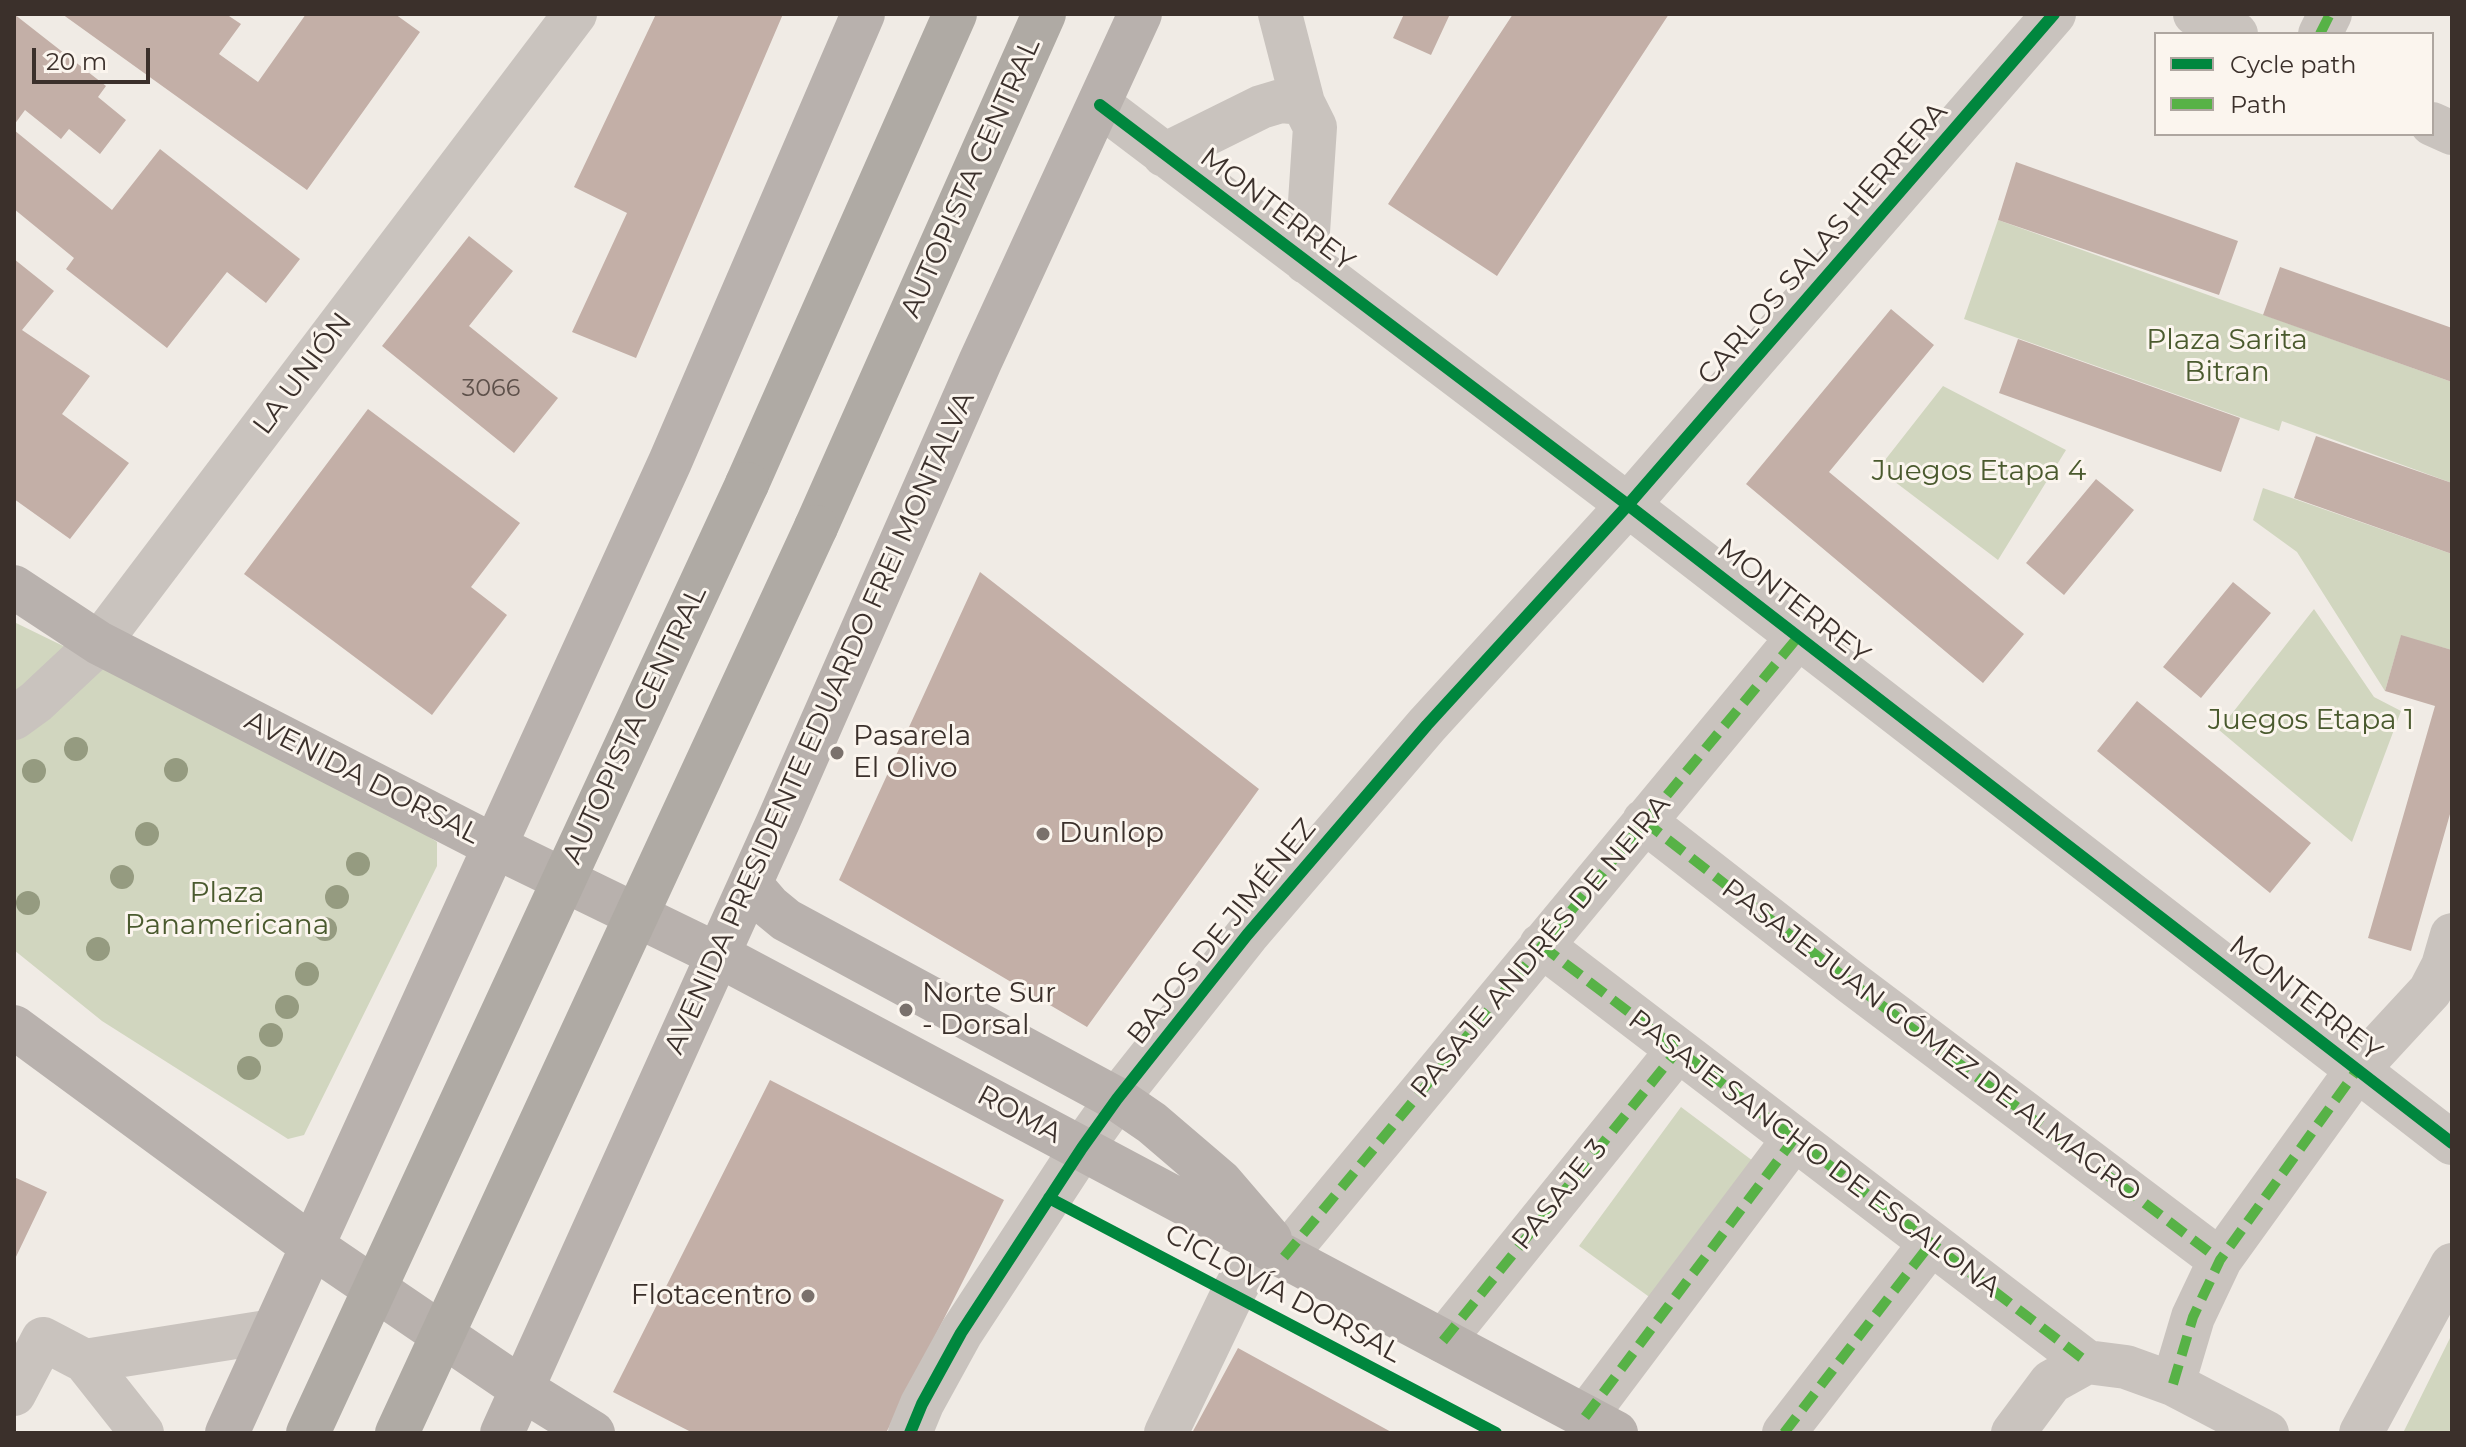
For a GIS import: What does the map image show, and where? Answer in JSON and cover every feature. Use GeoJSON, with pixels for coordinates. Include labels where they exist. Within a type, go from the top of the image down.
{"type":"FeatureCollection","features":[{"type":"Feature","properties":{"kind":"highway","name":"AUTOPISTA CENTRAL"},"geometry":{"type":"LineString","coordinates":[[308,1433],[747,484],[955,14]]}},
{"type":"Feature","properties":{"kind":"highway","name":"AUTOPISTA CENTRAL"},"geometry":{"type":"LineString","coordinates":[[397,1433],[816,527],[1044,14]]}},
{"type":"Feature","properties":{"kind":"main road"},"geometry":{"type":"LineString","coordinates":[[227,1433],[670,462],[863,14]]}},
{"type":"Feature","properties":{"kind":"main road","name":"AVENIDA PRESIDENTE EDUARDO FREI MONTALVA"},"geometry":{"type":"LineString","coordinates":[[502,1433],[750,884],[980,362],[1140,14]]}},
{"type":"Feature","properties":{"kind":"main road","name":"AVENIDA DORSAL"},"geometry":{"type":"LineString","coordinates":[[14,587],[99,643],[496,847],[718,955]]}},
{"type":"Feature","properties":{"kind":"main road"},"geometry":{"type":"LineString","coordinates":[[750,884],[786,920],[1117,1099],[1169,1136],[1221,1182],[1254,1218],[1272,1250]]}},
{"type":"Feature","properties":{"kind":"main road","name":"ROMA"},"geometry":{"type":"LineString","coordinates":[[718,955],[1600,1425]]}},
{"type":"Feature","properties":{"kind":"main road"},"geometry":{"type":"LineString","coordinates":[[14,1027],[312,1246],[522,1389],[593,1433]]}},
{"type":"Feature","properties":{"kind":"street","name":"LA UNIÓN"},"geometry":{"type":"LineString","coordinates":[[14,718],[36,702],[99,643],[575,14]]}},
{"type":"Feature","properties":{"kind":"street"},"geometry":{"type":"LineString","coordinates":[[1280,14],[1303,103],[1315,127],[1306,262]]}},
{"type":"Feature","properties":{"kind":"street","name":"CARLOS SALAS HERRERA"},"geometry":{"type":"LineString","coordinates":[[1628,505],[2054,14]]}},
{"type":"Feature","properties":{"kind":"street"},"geometry":{"type":"LineString","coordinates":[[2195,14],[2232,32]]}},
{"type":"Feature","properties":{"kind":"street"},"geometry":{"type":"LineString","coordinates":[[2321,32],[2330,14]]}},
{"type":"Feature","properties":{"kind":"street"},"geometry":{"type":"LineString","coordinates":[[1164,155],[1261,107],[1281,101],[1303,103]]}},
{"type":"Feature","properties":{"kind":"street","name":"MONTERREY"},"geometry":{"type":"LineString","coordinates":[[1100,105],[1628,505],[2357,1070],[2445,1123]]}},
{"type":"Feature","properties":{"kind":"street","name":"BAJOS DE JIMÉNEZ"},"geometry":{"type":"LineString","coordinates":[[910,1433],[922,1404],[961,1333],[1117,1099],[1247,935],[1427,725],[1628,505]]}},
{"type":"Feature","properties":{"kind":"street"},"geometry":{"type":"LineString","coordinates":[[14,601],[99,643]]}},
{"type":"Feature","properties":{"kind":"street","name":"PASAJE ANDRÉS DE NEIRA"},"geometry":{"type":"LineString","coordinates":[[1166,1433],[1232,1295],[1541,945],[1798,637]]}},
{"type":"Feature","properties":{"kind":"street","name":"PASAJE JUAN GÓMEZ DE ALMAGRO"},"geometry":{"type":"LineString","coordinates":[[1644,821],[1852,983],[2220,1260]]}},
{"type":"Feature","properties":{"kind":"street"},"geometry":{"type":"LineString","coordinates":[[2173,1384],[2193,1317],[2220,1260],[2357,1070],[2430,991],[2443,966],[2452,935]]}},
{"type":"Feature","properties":{"kind":"street","name":"PASAJE SANCHO DE ESCALONA"},"geometry":{"type":"LineString","coordinates":[[1541,945],[2087,1362]]}},
{"type":"Feature","properties":{"kind":"street","name":"PASAJE 3"},"geometry":{"type":"LineString","coordinates":[[1443,1341],[1678,1050]]}},
{"type":"Feature","properties":{"kind":"street"},"geometry":{"type":"LineString","coordinates":[[1600,1425],[1794,1139]]}},
{"type":"Feature","properties":{"kind":"street"},"geometry":{"type":"LineString","coordinates":[[1784,1433],[1931,1243]]}},
{"type":"Feature","properties":{"kind":"street"},"geometry":{"type":"LineString","coordinates":[[2361,1433],[2452,1265]]}},
{"type":"Feature","properties":{"kind":"street"},"geometry":{"type":"LineString","coordinates":[[85,1361],[273,1331]]}},
{"type":"Feature","properties":{"kind":"street"},"geometry":{"type":"LineString","coordinates":[[14,1394],[43,1339],[85,1361],[142,1433]]}},
{"type":"Feature","properties":{"kind":"street"},"geometry":{"type":"LineString","coordinates":[[2013,1433],[2051,1382],[2087,1362],[2126,1367],[2173,1384],[2267,1433]]}},
{"type":"Feature","properties":{"kind":"green space","name":"Plaza Sarita Bitran"},"geometry":{"type":"Polygon","coordinates":[[[1998,220],[2452,382],[2452,483],[2282,421],[2279,431],[1964,319],[1998,220]]]}},
{"type":"Feature","properties":{"kind":"green space","name":"Juegos Etapa 4"},"geometry":{"type":"Polygon","coordinates":[[[1943,386],[2066,450],[1998,560],[1878,469],[1943,386]]]}},
{"type":"Feature","properties":{"kind":"green space"},"geometry":{"type":"Polygon","coordinates":[[[2263,488],[2452,554],[2452,650],[2401,636],[2385,691],[2297,552],[2253,520],[2263,488]]]}},
{"type":"Feature","properties":{"kind":"green space","name":"Juegos Etapa 1"},"geometry":{"type":"Polygon","coordinates":[[[2314,609],[2374,697],[2401,711],[2352,842],[2219,730],[2314,609]]]}},
{"type":"Feature","properties":{"kind":"green space","name":"Plaza Panamericana"},"geometry":{"type":"Polygon","coordinates":[[[14,622],[131,679],[411,825],[437,842],[437,866],[304,1135],[288,1139],[102,1021],[14,950],[14,622]]]}},
{"type":"Feature","properties":{"kind":"green space"},"geometry":{"type":"Polygon","coordinates":[[[1681,1107],[1761,1167],[1659,1304],[1579,1246],[1681,1107]]]}},
{"type":"Feature","properties":{"kind":"green space"},"geometry":{"type":"Polygon","coordinates":[[[2452,1334],[2452,1433],[2403,1433],[2452,1334]]]}},
{"type":"Feature","properties":{"kind":"building"},"geometry":{"type":"Polygon","coordinates":[[[14,14],[106,86],[98,97],[126,120],[100,154],[69,129],[61,139],[25,110],[14,125],[14,14]]]}},
{"type":"Feature","properties":{"kind":"building"},"geometry":{"type":"Polygon","coordinates":[[[62,14],[226,14],[241,24],[219,54],[258,82],[306,14],[395,14],[420,32],[307,190],[62,14]]]}},
{"type":"Feature","properties":{"kind":"building"},"geometry":{"type":"Polygon","coordinates":[[[656,14],[783,14],[636,358],[572,332],[627,213],[574,187],[656,14]]]}},
{"type":"Feature","properties":{"kind":"building"},"geometry":{"type":"Polygon","coordinates":[[[1404,14],[1450,14],[1431,55],[1393,38],[1404,14]]]}},
{"type":"Feature","properties":{"kind":"building"},"geometry":{"type":"Polygon","coordinates":[[[1513,14],[1669,14],[1497,276],[1388,204],[1513,14]]]}},
{"type":"Feature","properties":{"kind":"building"},"geometry":{"type":"Polygon","coordinates":[[[14,130],[112,210],[160,149],[300,259],[266,303],[227,272],[167,348],[66,269],[74,258],[14,209],[14,130]]]}},
{"type":"Feature","properties":{"kind":"building"},"geometry":{"type":"Polygon","coordinates":[[[2016,162],[2238,241],[2219,295],[1998,220],[2016,162]]]}},
{"type":"Feature","properties":{"kind":"building"},"geometry":{"type":"Polygon","coordinates":[[[469,236],[513,271],[469,326],[558,398],[514,453],[382,346],[469,236]]]}},
{"type":"Feature","properties":{"kind":"building"},"geometry":{"type":"Polygon","coordinates":[[[14,259],[54,291],[22,330],[90,376],[62,414],[129,463],[70,539],[14,499],[14,259]]]}},
{"type":"Feature","properties":{"kind":"building"},"geometry":{"type":"Polygon","coordinates":[[[2280,267],[2452,328],[2452,382],[2263,315],[2280,267]]]}},
{"type":"Feature","properties":{"kind":"building"},"geometry":{"type":"Polygon","coordinates":[[[1891,309],[1934,345],[1829,472],[2024,634],[1983,683],[1746,484],[1891,309]]]}},
{"type":"Feature","properties":{"kind":"building"},"geometry":{"type":"Polygon","coordinates":[[[2018,339],[2240,418],[2221,472],[1999,393],[2018,339]]]}},
{"type":"Feature","properties":{"kind":"building"},"geometry":{"type":"Polygon","coordinates":[[[368,409],[520,523],[471,587],[507,615],[432,715],[244,574],[368,409]]]}},
{"type":"Feature","properties":{"kind":"building"},"geometry":{"type":"Polygon","coordinates":[[[2316,436],[2452,483],[2452,554],[2294,498],[2316,436]]]}},
{"type":"Feature","properties":{"kind":"building"},"geometry":{"type":"Polygon","coordinates":[[[2096,479],[2134,510],[2064,595],[2026,563],[2096,479]]]}},
{"type":"Feature","properties":{"kind":"building","name":"Dunlop"},"geometry":{"type":"Polygon","coordinates":[[[980,572],[1259,789],[1087,1027],[839,880],[980,572]]]}},
{"type":"Feature","properties":{"kind":"building"},"geometry":{"type":"Polygon","coordinates":[[[2233,582],[2271,613],[2201,698],[2163,667],[2233,582]]]}},
{"type":"Feature","properties":{"kind":"building"},"geometry":{"type":"Polygon","coordinates":[[[2401,635],[2452,650],[2452,807],[2411,951],[2368,938],[2435,706],[2385,691],[2401,635]]]}},
{"type":"Feature","properties":{"kind":"building"},"geometry":{"type":"Polygon","coordinates":[[[2137,701],[2311,843],[2270,893],[2097,751],[2137,701]]]}},
{"type":"Feature","properties":{"kind":"building","name":"Flotacentro"},"geometry":{"type":"Polygon","coordinates":[[[770,1080],[1004,1200],[886,1433],[693,1433],[613,1392],[770,1080]]]}},
{"type":"Feature","properties":{"kind":"building"},"geometry":{"type":"Polygon","coordinates":[[[14,1177],[47,1192],[14,1261],[14,1177]]]}},
{"type":"Feature","properties":{"kind":"building"},"geometry":{"type":"Polygon","coordinates":[[[1238,1348],[1393,1433],[1192,1433],[1238,1348]]]}},
{"type":"Feature","properties":{"kind":"marked path"},"geometry":{"type":"LineString","coordinates":[[2321,32],[2330,14]]}},
{"type":"Feature","properties":{"kind":"marked path"},"geometry":{"type":"LineString","coordinates":[[1284,1257],[1798,637]]}},
{"type":"Feature","properties":{"kind":"marked path"},"geometry":{"type":"LineString","coordinates":[[1644,821],[1852,983],[2220,1260]]}},
{"type":"Feature","properties":{"kind":"marked path"},"geometry":{"type":"LineString","coordinates":[[1541,945],[2087,1362]]}},
{"type":"Feature","properties":{"kind":"marked path"},"geometry":{"type":"LineString","coordinates":[[1443,1341],[1678,1050]]}},
{"type":"Feature","properties":{"kind":"marked path"},"geometry":{"type":"LineString","coordinates":[[2173,1384],[2193,1317],[2220,1260],[2357,1070]]}},
{"type":"Feature","properties":{"kind":"marked path"},"geometry":{"type":"LineString","coordinates":[[1585,1417],[1794,1139]]}},
{"type":"Feature","properties":{"kind":"marked path"},"geometry":{"type":"LineString","coordinates":[[1784,1433],[1931,1243]]}},
{"type":"Feature","properties":{"kind":"cycle path"},"geometry":{"type":"LineString","coordinates":[[910,1433],[922,1404],[961,1333],[1082,1148],[1247,935],[1427,725],[1628,505],[2054,14]]}},
{"type":"Feature","properties":{"kind":"cycle path"},"geometry":{"type":"LineString","coordinates":[[1100,105],[1628,505],[2452,1143]]}},
{"type":"Feature","properties":{"kind":"cycle path","name":"CICLOVÍA DORSAL"},"geometry":{"type":"LineString","coordinates":[[1049,1198],[1496,1433]]}},
{"type":"Feature","properties":{"kind":"place","name":"Pasarela El Olivo"},"geometry":{"type":"Point","coordinates":[837,753]}},
{"type":"Feature","properties":{"kind":"place","name":"Dunlop"},"geometry":{"type":"Point","coordinates":[1043,834]}},
{"type":"Feature","properties":{"kind":"place","name":"Norte Sur - Dorsal"},"geometry":{"type":"Point","coordinates":[906,1010]}},
{"type":"Feature","properties":{"kind":"place","name":"Flotacentro"},"geometry":{"type":"Point","coordinates":[808,1296]}}]}
